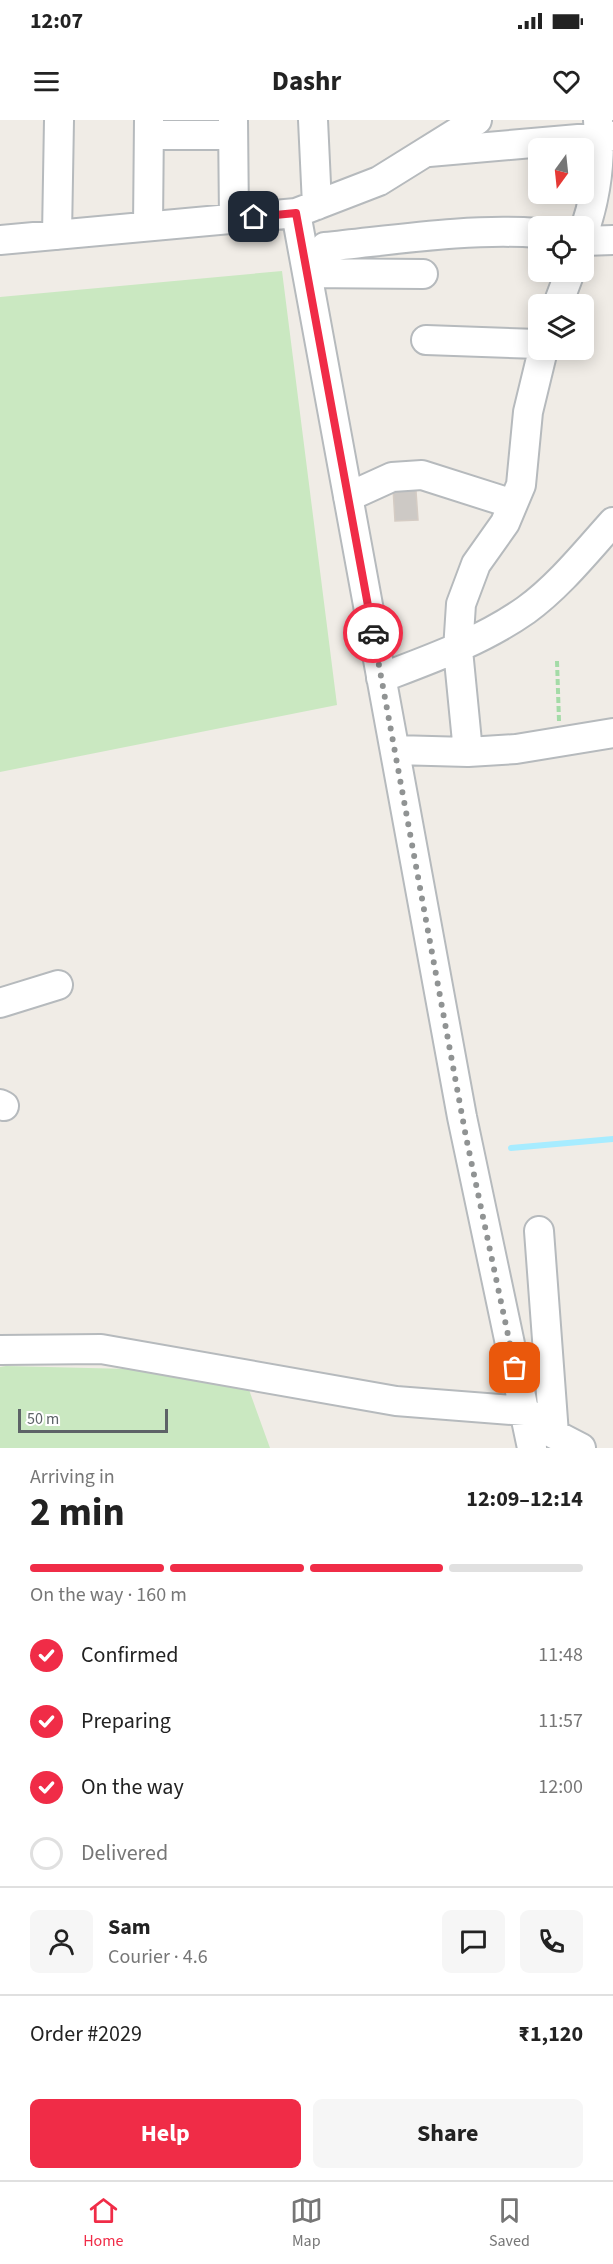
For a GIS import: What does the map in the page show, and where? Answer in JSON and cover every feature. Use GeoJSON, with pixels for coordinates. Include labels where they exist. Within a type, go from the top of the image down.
{"type":"FeatureCollection","features":[{"type":"Feature","properties":{"kind":"street"},"geometry":{"type":"LineString","coordinates":[[57,235],[59,120]]}},
{"type":"Feature","properties":{"kind":"street"},"geometry":{"type":"LineString","coordinates":[[313,120],[306,209],[307,273],[481,1218],[525,1411],[537,1443]]}},
{"type":"Feature","properties":{"kind":"street"},"geometry":{"type":"LineString","coordinates":[[0,240],[234,219],[306,209],[379,181],[477,120]]}},
{"type":"Feature","properties":{"kind":"street"},"geometry":{"type":"LineString","coordinates":[[148,226],[149,127],[233,128],[234,219]]}},
{"type":"Feature","properties":{"kind":"street"},"geometry":{"type":"LineString","coordinates":[[424,153],[604,131],[589,216]]}},
{"type":"Feature","properties":{"kind":"street"},"geometry":{"type":"LineString","coordinates":[[324,247],[434,236],[528,232]]}},
{"type":"Feature","properties":{"kind":"street"},"geometry":{"type":"LineString","coordinates":[[594,241],[613,240]]}},
{"type":"Feature","properties":{"kind":"street"},"geometry":{"type":"LineString","coordinates":[[307,273],[423,274]]}},
{"type":"Feature","properties":{"kind":"street"},"geometry":{"type":"LineString","coordinates":[[426,340],[528,344]]}},
{"type":"Feature","properties":{"kind":"street"},"geometry":{"type":"LineString","coordinates":[[468,752],[458,650],[461,604],[476,564],[506,523],[520,485],[528,412],[541,360]]}},
{"type":"Feature","properties":{"kind":"street"},"geometry":{"type":"LineString","coordinates":[[348,497],[392,477],[422,475],[513,504]]}},
{"type":"Feature","properties":{"kind":"street"},"geometry":{"type":"LineString","coordinates":[[381,678],[458,650],[526,609],[574,566],[613,522]]}},
{"type":"Feature","properties":{"kind":"street"},"geometry":{"type":"LineString","coordinates":[[395,750],[468,752],[560,744],[613,734]]}},
{"type":"Feature","properties":{"kind":"street"},"geometry":{"type":"LineString","coordinates":[[0,1003],[58,985]]}},
{"type":"Feature","properties":{"kind":"street"},"geometry":{"type":"LineString","coordinates":[[537,1443],[539,1231]]}},
{"type":"Feature","properties":{"kind":"street"},"geometry":{"type":"LineString","coordinates":[[0,1350],[101,1349],[396,1401],[525,1411]]}},
{"type":"Feature","properties":{"kind":"street"},"geometry":{"type":"LineString","coordinates":[[537,1443],[581,1448]]}},
{"type":"Feature","properties":{"kind":"path"},"geometry":{"type":"LineString","coordinates":[[557,661],[560,744]]}},
{"type":"Feature","properties":{"kind":"green space"},"geometry":{"type":"Polygon","coordinates":[[[282,271],[337,705],[0,772],[0,297],[282,271]]]}},
{"type":"Feature","properties":{"kind":"green space"},"geometry":{"type":"Polygon","coordinates":[[[0,1367],[171,1370],[248,1387],[270,1448],[0,1448],[0,1367]]]}},
{"type":"Feature","properties":{"kind":"building"},"geometry":{"type":"Polygon","coordinates":[[[415,477],[418,520],[395,521],[393,488],[415,477]]]}},
{"type":"Feature","properties":{"kind":"waterway"},"geometry":{"type":"LineString","coordinates":[[511,1148],[613,1139]]}},
{"type":"Feature","properties":{"kind":"way so far"},"geometry":{"type":"LineString","coordinates":[[373,633],[481,1218],[515,1368]]}},
{"type":"Feature","properties":{"kind":"route"},"geometry":{"type":"LineString","coordinates":[[254,217],[296,213],[373,633]]}}]}
